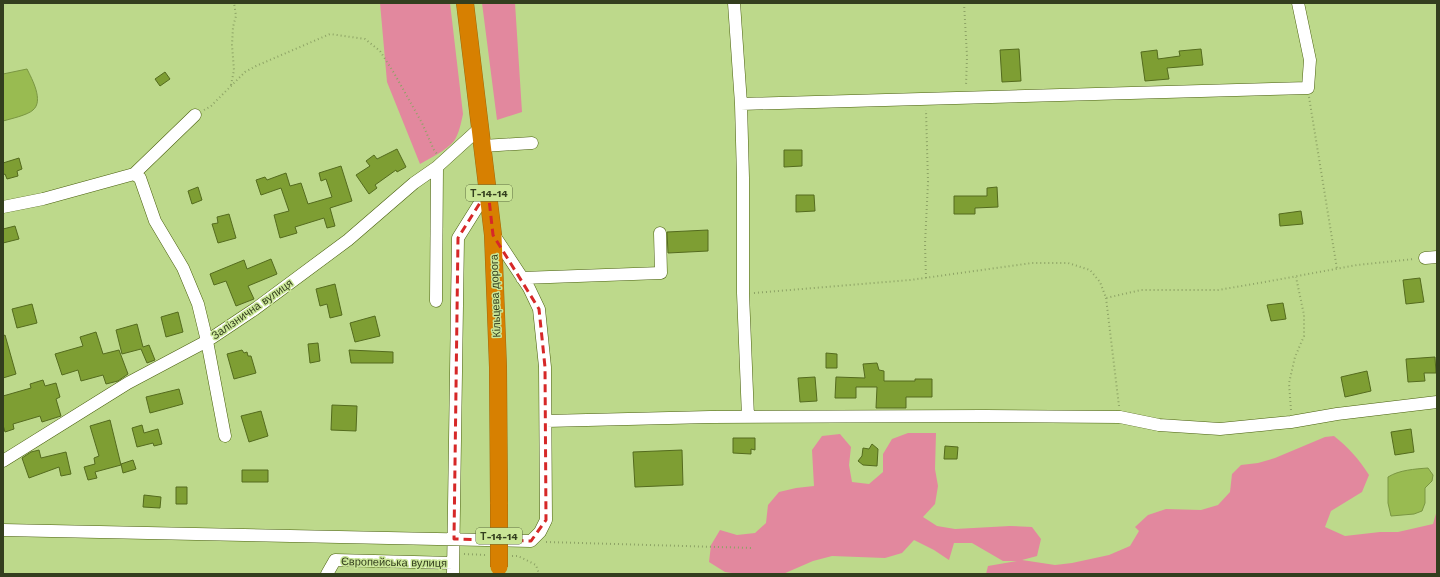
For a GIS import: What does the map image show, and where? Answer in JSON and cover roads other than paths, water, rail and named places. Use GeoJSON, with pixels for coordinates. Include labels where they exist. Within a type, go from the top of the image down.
{"type":"FeatureCollection","features":[{"type":"Feature","properties":{"kind":"highway","name":"Т-14-14"},"geometry":{"type":"LineString","coordinates":[[465,3],[467,20]]}},
{"type":"Feature","properties":{"kind":"highway","name":"Т-14-14"},"geometry":{"type":"LineString","coordinates":[[467,20],[468,3]]}},
{"type":"Feature","properties":{"kind":"highway","name":"Кільцева дорога"},"geometry":{"type":"LineString","coordinates":[[467,20],[493,235],[498,367],[498,571]]}},
{"type":"Feature","properties":{"kind":"street"},"geometry":{"type":"LineString","coordinates":[[734,3],[741,104],[743,178],[743,293],[748,417]]}},
{"type":"Feature","properties":{"kind":"street"},"geometry":{"type":"LineString","coordinates":[[741,104],[1308,88],[1310,60],[1298,3]]}},
{"type":"Feature","properties":{"kind":"street"},"geometry":{"type":"LineString","coordinates":[[3,207],[43,199],[134,174],[195,115]]}},
{"type":"Feature","properties":{"kind":"street","name":"Залізнична вулиця"},"geometry":{"type":"LineString","coordinates":[[3,461],[128,382],[207,341],[255,309],[348,240],[481,127]]}},
{"type":"Feature","properties":{"kind":"street"},"geometry":{"type":"LineString","coordinates":[[483,146],[532,143]]}},
{"type":"Feature","properties":{"kind":"street"},"geometry":{"type":"LineString","coordinates":[[436,301],[440,163]]}},
{"type":"Feature","properties":{"kind":"street"},"geometry":{"type":"LineString","coordinates":[[134,174],[140,178],[155,221],[183,268],[198,304],[226,436]]}},
{"type":"Feature","properties":{"kind":"street"},"geometry":{"type":"LineString","coordinates":[[453,568],[458,238],[488,190]]}},
{"type":"Feature","properties":{"kind":"street"},"geometry":{"type":"LineString","coordinates":[[522,278],[661,273],[660,233]]}},
{"type":"Feature","properties":{"kind":"street"},"geometry":{"type":"LineString","coordinates":[[3,530],[454,538],[531,541],[540,532],[546,520],[546,368],[539,309],[529,288],[493,235]]}},
{"type":"Feature","properties":{"kind":"street"},"geometry":{"type":"LineString","coordinates":[[546,421],[748,417],[1120,417],[1159,425],[1220,429],[1291,422],[1337,414],[1437,402]]}},
{"type":"Feature","properties":{"kind":"street"},"geometry":{"type":"LineString","coordinates":[[326,574],[335,560]]}},
{"type":"Feature","properties":{"kind":"street"},"geometry":{"type":"LineString","coordinates":[[335,560],[335,574]]}},
{"type":"Feature","properties":{"kind":"street","name":"Європейська вулиця"},"geometry":{"type":"LineString","coordinates":[[335,560],[453,568]]}}]}
